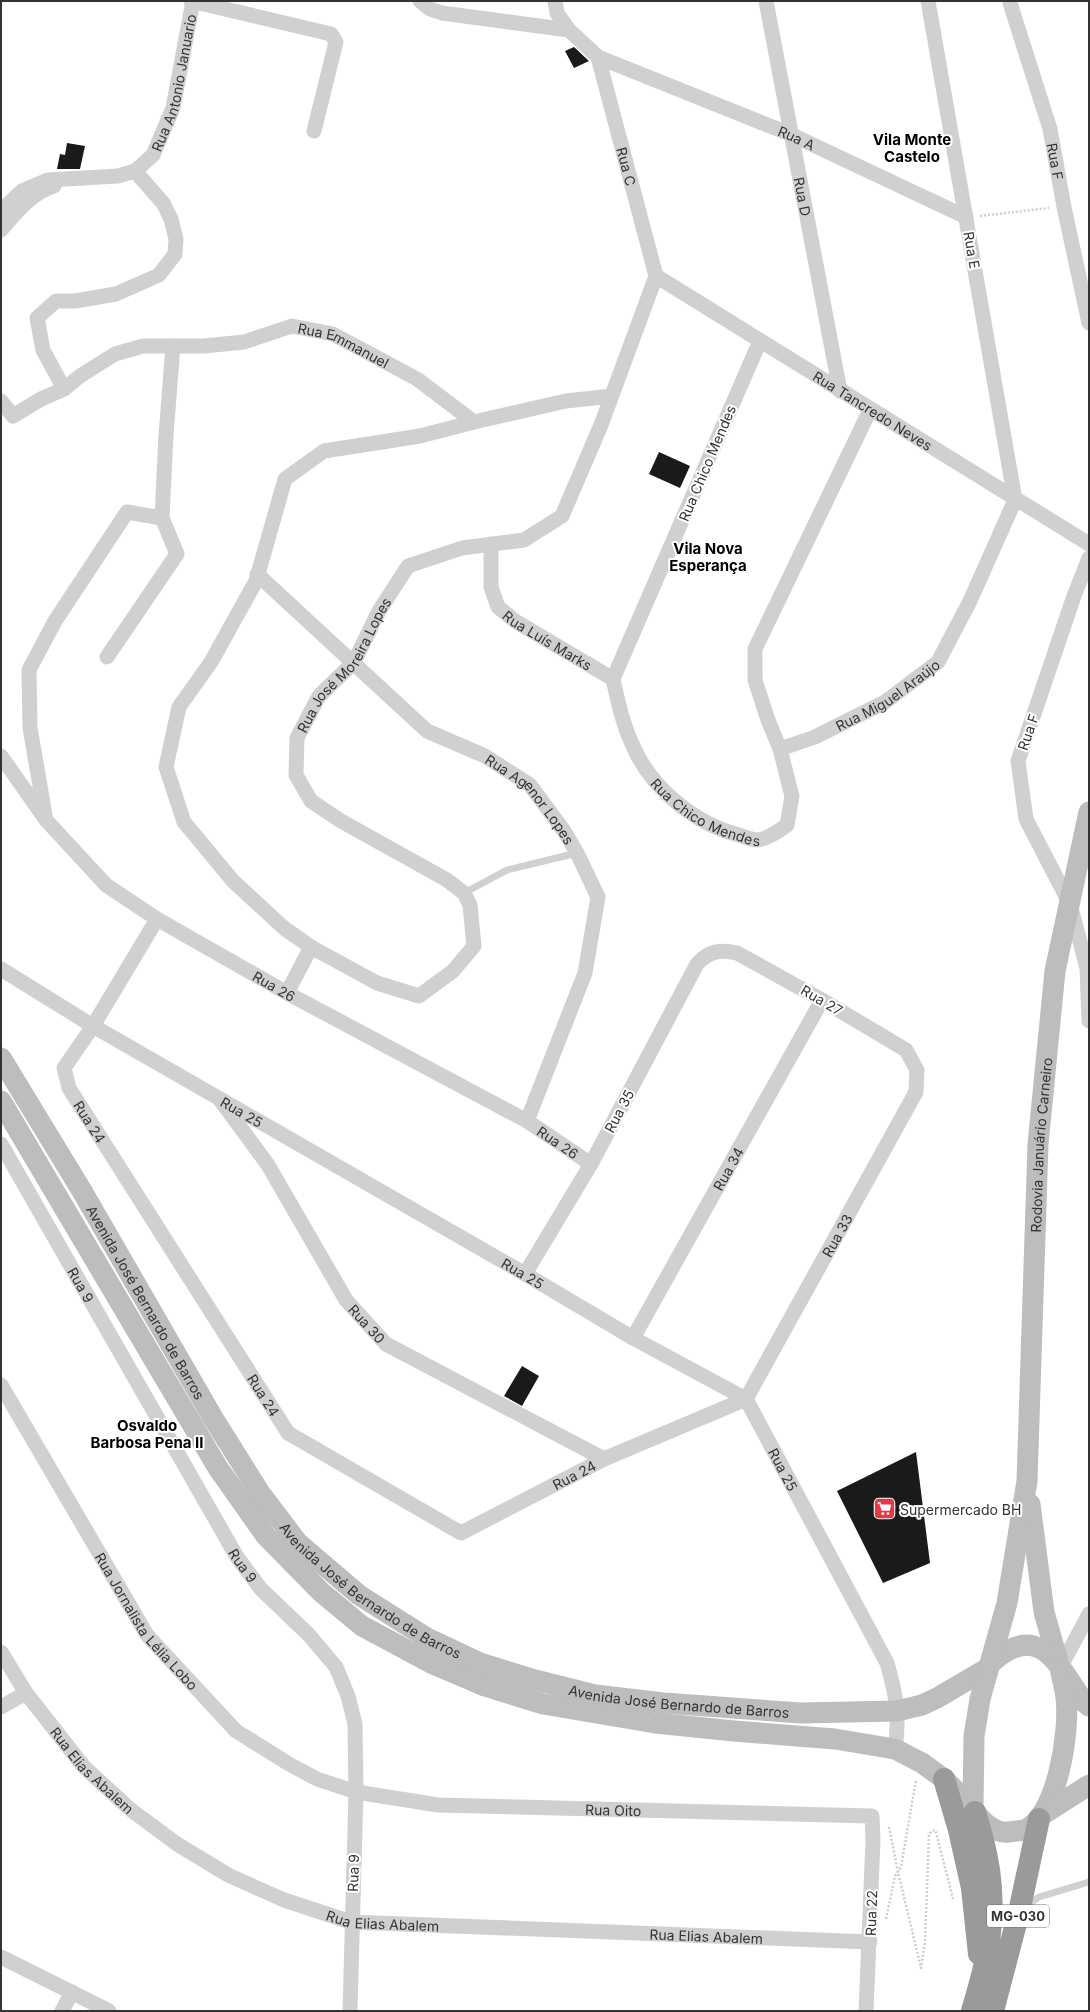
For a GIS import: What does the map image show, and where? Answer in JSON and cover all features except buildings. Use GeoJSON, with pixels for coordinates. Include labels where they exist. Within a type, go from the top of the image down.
{"type":"FeatureCollection","features":[{"type":"Feature","properties":{"kind":"highway"},"geometry":{"type":"LineString","coordinates":[[944,1779],[959,1830],[972,1888],[981,1974]]}},
{"type":"Feature","properties":{"kind":"highway","name":"Rodovia Januário Carneiro"},"geometry":{"type":"LineString","coordinates":[[972,2011],[990,1934],[992,1892],[987,1851],[974,1810]]}},
{"type":"Feature","properties":{"kind":"highway","name":"Rodovia Januário Carneiro"},"geometry":{"type":"LineString","coordinates":[[993,2011],[1019,1912],[1040,1818]]}},
{"type":"Feature","properties":{"kind":"main road","name":"Rodovia Januário Carneiro"},"geometry":{"type":"LineString","coordinates":[[974,1810],[974,1736],[980,1699],[1006,1603],[1027,1481],[1038,1144],[1055,971],[1089,812]]}},
{"type":"Feature","properties":{"kind":"main road","name":"Avenida José Bernardo de Barros"},"geometry":{"type":"LineString","coordinates":[[1,1058],[82,1191],[213,1418],[260,1493],[298,1543],[359,1595],[427,1638],[480,1663],[535,1680],[596,1695],[664,1703],[801,1713],[897,1711],[922,1705],[937,1698],[990,1665]]}},
{"type":"Feature","properties":{"kind":"main road","name":"Avenida José Bernardo de Barros"},"geometry":{"type":"LineString","coordinates":[[2,1104],[218,1468],[266,1536],[321,1592],[362,1626],[430,1663],[485,1686],[543,1704],[655,1723],[734,1732],[835,1739],[895,1749],[922,1763],[944,1779],[974,1810]]}},
{"type":"Feature","properties":{"kind":"main road","name":"Rodovia Januário Carneiro"},"geometry":{"type":"LineString","coordinates":[[1027,1481],[1044,1612],[1066,1698],[1067,1730],[1062,1760],[1053,1790],[1040,1818]]}},
{"type":"Feature","properties":{"kind":"main road"},"geometry":{"type":"LineString","coordinates":[[990,1665],[1003,1652],[1019,1644],[1037,1646],[1050,1654],[1084,1702],[1089,1706]]}},
{"type":"Feature","properties":{"kind":"main road"},"geometry":{"type":"LineString","coordinates":[[974,1810],[988,1825],[1006,1832],[1024,1830],[1089,1785]]}},
{"type":"Feature","properties":{"kind":"street"},"geometry":{"type":"LineString","coordinates":[[192,1],[331,34],[336,42],[314,131]]}},
{"type":"Feature","properties":{"kind":"street","name":"Rua Antonio Januario"},"geometry":{"type":"LineString","coordinates":[[1,211],[22,190],[48,180],[118,176],[135,171],[153,155],[173,108],[192,1]]}},
{"type":"Feature","properties":{"kind":"street"},"geometry":{"type":"LineString","coordinates":[[420,1],[430,9],[442,13],[570,30]]}},
{"type":"Feature","properties":{"kind":"street","name":"Rua A"},"geometry":{"type":"LineString","coordinates":[[555,1],[557,12],[570,30],[598,57],[790,134],[966,218]]}},
{"type":"Feature","properties":{"kind":"street","name":"Rua D"},"geometry":{"type":"LineString","coordinates":[[766,1],[790,134],[840,391]]}},
{"type":"Feature","properties":{"kind":"street","name":"Rua E"},"geometry":{"type":"LineString","coordinates":[[928,1],[1015,500]]}},
{"type":"Feature","properties":{"kind":"street","name":"Rua F"},"geometry":{"type":"LineString","coordinates":[[1010,3],[1050,129],[1064,207],[1089,323]]}},
{"type":"Feature","properties":{"kind":"street","name":"Rua C"},"geometry":{"type":"LineString","coordinates":[[598,57],[656,276]]}},
{"type":"Feature","properties":{"kind":"street"},"geometry":{"type":"LineString","coordinates":[[64,389],[44,350],[37,318],[56,302],[75,301],[116,294],[159,275],[175,254],[176,239],[171,219],[163,203],[135,171]]}},
{"type":"Feature","properties":{"kind":"street","name":"Rua Antonio Januario"},"geometry":{"type":"LineString","coordinates":[[1,230],[20,208],[48,188],[80,179]]}},
{"type":"Feature","properties":{"kind":"street","name":"Rua Tancredo Neves"},"geometry":{"type":"LineString","coordinates":[[656,276],[1015,500],[1089,544]]}},
{"type":"Feature","properties":{"kind":"street","name":"Rua José Moreira Lopes"},"geometry":{"type":"LineString","coordinates":[[464,893],[446,880],[341,821],[311,801],[296,775],[297,738],[319,696],[354,662],[379,611],[408,566],[462,548],[524,540],[562,516],[612,396],[656,276]]}},
{"type":"Feature","properties":{"kind":"street","name":"Rua Emmanuel"},"geometry":{"type":"LineString","coordinates":[[173,346],[244,342],[292,326],[333,334],[417,379],[474,422]]}},
{"type":"Feature","properties":{"kind":"street","name":"Rua Chico Mendes"},"geometry":{"type":"LineString","coordinates":[[760,341],[613,679],[619,706],[633,747],[653,780],[691,814],[726,832],[757,840],[775,834],[787,825],[792,796],[780,749],[768,720],[755,680],[755,649],[870,410]]}},
{"type":"Feature","properties":{"kind":"street"},"geometry":{"type":"LineString","coordinates":[[1,401],[7,415],[64,389],[115,354],[143,346],[173,346],[166,435],[162,518],[178,554],[107,657]]}},
{"type":"Feature","properties":{"kind":"street"},"geometry":{"type":"LineString","coordinates":[[464,893],[470,905],[474,946],[453,971],[419,996],[377,983],[311,947],[284,928],[233,881],[184,822],[166,767],[179,707],[211,662],[256,581],[285,480],[324,451],[420,436],[566,401],[612,396]]}},
{"type":"Feature","properties":{"kind":"street","name":"Rua Miguel Araújo"},"geometry":{"type":"LineString","coordinates":[[780,749],[815,737],[885,702],[938,662],[970,601],[1015,500]]}},
{"type":"Feature","properties":{"kind":"street"},"geometry":{"type":"LineString","coordinates":[[46,820],[30,728],[29,670],[55,621],[127,512],[162,518]]}},
{"type":"Feature","properties":{"kind":"street","name":"Rua Luís Marks"},"geometry":{"type":"LineString","coordinates":[[491,544],[491,587],[498,607],[515,621],[613,679]]}},
{"type":"Feature","properties":{"kind":"street","name":"Rua F"},"geometry":{"type":"LineString","coordinates":[[1089,558],[1074,596],[1018,761],[1026,819],[1070,904],[1087,968],[1089,1021]]}},
{"type":"Feature","properties":{"kind":"street","name":"Rua Agenor Lopes"},"geometry":{"type":"LineString","coordinates":[[257,574],[427,731],[485,756],[530,785],[564,831],[577,852],[598,897],[585,973],[527,1121]]}},
{"type":"Feature","properties":{"kind":"street","name":"Rua 26"},"geometry":{"type":"LineString","coordinates":[[1,756],[46,820],[106,886],[157,918],[287,993],[527,1121],[591,1164]]}},
{"type":"Feature","properties":{"kind":"street","name":"Rua 24"},"geometry":{"type":"LineString","coordinates":[[157,918],[93,1026],[64,1068],[69,1088],[288,1433],[461,1533],[604,1459],[746,1399]]}},
{"type":"Feature","properties":{"kind":"street"},"geometry":{"type":"LineString","coordinates":[[287,993],[311,947]]}},
{"type":"Feature","properties":{"kind":"street","name":"Rua 27"},"geometry":{"type":"LineString","coordinates":[[714,952],[725,950],[737,953],[822,1000],[906,1050],[917,1070]]}},
{"type":"Feature","properties":{"kind":"street","name":"Rua 35"},"geometry":{"type":"LineString","coordinates":[[525,1274],[591,1164],[697,964],[704,957],[714,952]]}},
{"type":"Feature","properties":{"kind":"street","name":"Rua 25"},"geometry":{"type":"LineString","coordinates":[[1,969],[93,1026],[217,1096],[633,1338],[746,1399],[887,1663],[896,1697],[898,1729],[895,1749]]}},
{"type":"Feature","properties":{"kind":"street","name":"Rua 34"},"geometry":{"type":"LineString","coordinates":[[633,1338],[822,1000]]}},
{"type":"Feature","properties":{"kind":"street","name":"Rua 33"},"geometry":{"type":"LineString","coordinates":[[746,1399],[916,1092],[917,1070]]}},
{"type":"Feature","properties":{"kind":"street","name":"Rua 30"},"geometry":{"type":"LineString","coordinates":[[217,1096],[268,1165],[346,1300],[386,1344],[604,1459]]}},
{"type":"Feature","properties":{"kind":"street","name":"Rua 9"},"geometry":{"type":"LineString","coordinates":[[1,1144],[237,1557],[261,1589],[309,1635],[336,1667],[348,1696],[355,1724],[356,1792],[350,2011]]}},
{"type":"Feature","properties":{"kind":"street","name":"Rua Jornalista Lélia Lobo"},"geometry":{"type":"LineString","coordinates":[[1,1385],[147,1635],[236,1731],[289,1764],[317,1779],[356,1792]]}},
{"type":"Feature","properties":{"kind":"street"},"geometry":{"type":"LineString","coordinates":[[1059,1666],[1089,1614]]}},
{"type":"Feature","properties":{"kind":"street","name":"Rua Elias Abalem"},"geometry":{"type":"LineString","coordinates":[[1,1652],[26,1693],[84,1767],[131,1810],[177,1844],[228,1875],[284,1900],[352,1922],[870,1942]]}},
{"type":"Feature","properties":{"kind":"street"},"geometry":{"type":"LineString","coordinates":[[1,1707],[26,1693]]}},
{"type":"Feature","properties":{"kind":"street","name":"Rua Oito"},"geometry":{"type":"LineString","coordinates":[[356,1792],[438,1805],[872,1816]]}},
{"type":"Feature","properties":{"kind":"street","name":"Rua 22"},"geometry":{"type":"LineString","coordinates":[[866,2011],[870,1942],[873,1841],[872,1816]]}},
{"type":"Feature","properties":{"kind":"street"},"geometry":{"type":"LineString","coordinates":[[1,1956],[109,2011]]}},
{"type":"Feature","properties":{"kind":"street"},"geometry":{"type":"LineString","coordinates":[[62,2011],[72,1992]]}},
{"type":"Feature","properties":{"kind":"lane"},"geometry":{"type":"LineString","coordinates":[[464,893],[507,870],[577,852]]}},
{"type":"Feature","properties":{"kind":"lane"},"geometry":{"type":"LineString","coordinates":[[1019,1912],[1039,1897],[1089,1882]]}},
{"type":"Feature","properties":{"kind":"path"},"geometry":{"type":"LineString","coordinates":[[966,218],[1064,207]]}},
{"type":"Feature","properties":{"kind":"path"},"geometry":{"type":"LineString","coordinates":[[870,1942],[887,1919],[895,1876],[902,1867],[916,1780],[922,1763]]}},
{"type":"Feature","properties":{"kind":"path"},"geometry":{"type":"LineString","coordinates":[[872,1816],[886,1812],[898,1872],[921,1968],[925,1942],[929,1834],[935,1830],[954,1901]]}},
{"type":"Feature","properties":{"kind":"place","name":"Supermercado BH"},"geometry":{"type":"Point","coordinates":[885,1509]}},
{"type":"Feature","properties":{"kind":"district","name":"Vila Monte Castelo"},"geometry":{"type":"Point","coordinates":[912,148]}},
{"type":"Feature","properties":{"kind":"district","name":"Vila Nova Esperança"},"geometry":{"type":"Point","coordinates":[708,556]}},
{"type":"Feature","properties":{"kind":"district","name":"Osvaldo Barbosa Pena II"},"geometry":{"type":"Point","coordinates":[147,1434]}}]}
